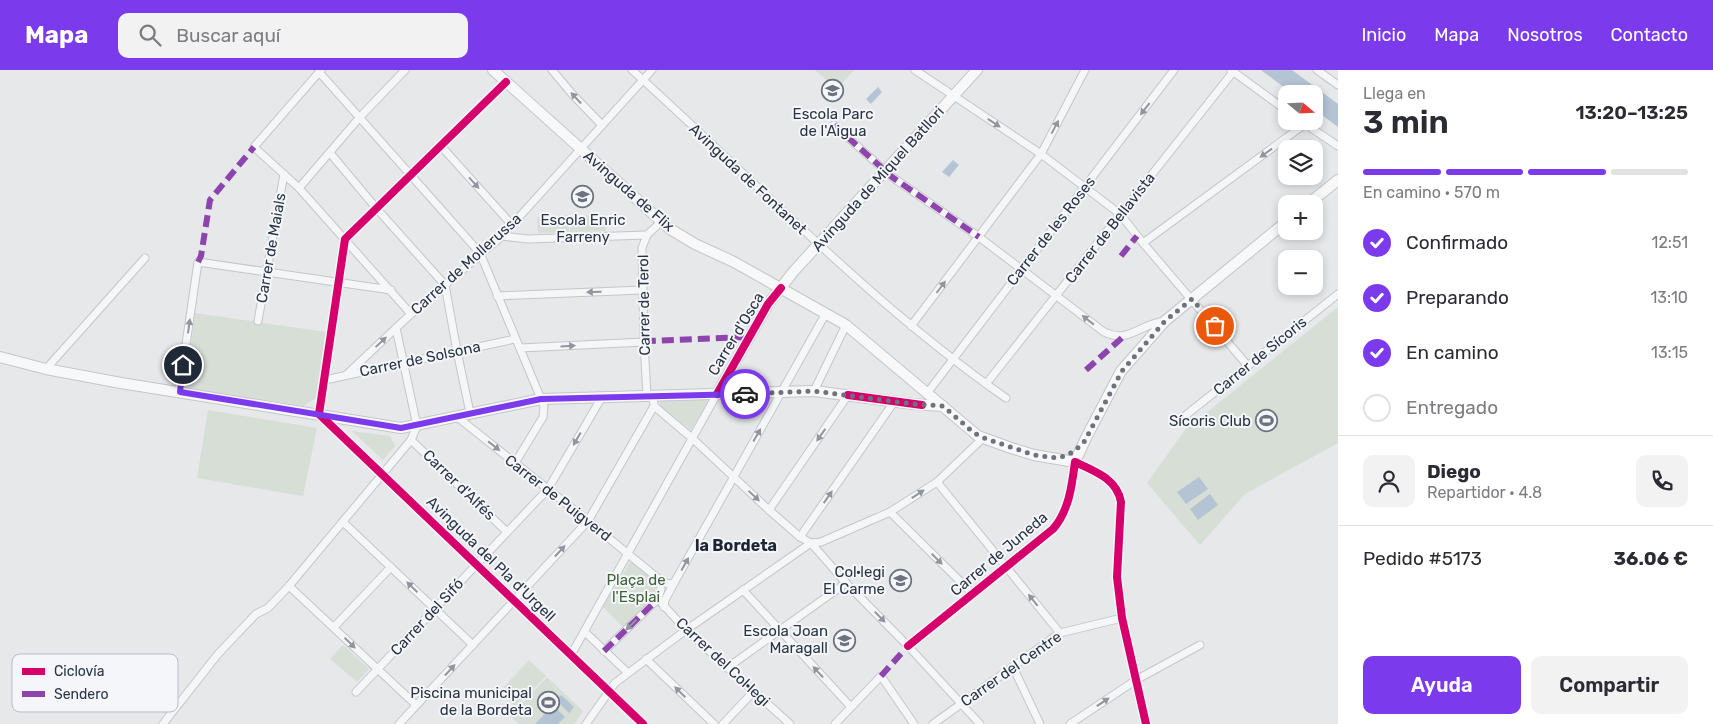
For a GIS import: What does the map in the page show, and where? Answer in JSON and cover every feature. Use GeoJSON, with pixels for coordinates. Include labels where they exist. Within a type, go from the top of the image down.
{"type":"FeatureCollection","features":[{"type":"Feature","properties":{"kind":"main road","name":"Avinguda de Flix"},"geometry":{"type":"LineString","coordinates":[[493,70],[661,222],[696,244],[734,262],[846,325],[928,392],[974,433],[1034,455],[1075,462]]}},
{"type":"Feature","properties":{"kind":"main road","name":"Avinguda de Miquel Batllori"},"geometry":{"type":"LineString","coordinates":[[781,288],[818,244],[977,70]]}},
{"type":"Feature","properties":{"kind":"main road"},"geometry":{"type":"LineString","coordinates":[[1319,195],[1338,180]]}},
{"type":"Feature","properties":{"kind":"main road"},"geometry":{"type":"LineString","coordinates":[[1075,462],[1122,371],[1165,321],[1278,229]]}},
{"type":"Feature","properties":{"kind":"main road","name":"Carrer d'Osca"},"geometry":{"type":"LineString","coordinates":[[717,394],[768,304],[781,288]]}},
{"type":"Feature","properties":{"kind":"main road"},"geometry":{"type":"LineString","coordinates":[[0,357],[41,368],[401,428],[541,399],[602,397],[651,399],[717,394],[814,391],[894,402],[943,406]]}},
{"type":"Feature","properties":{"kind":"main road"},"geometry":{"type":"LineString","coordinates":[[1057,458],[1068,455],[1083,444]]}},
{"type":"Feature","properties":{"kind":"street"},"geometry":{"type":"LineString","coordinates":[[299,188],[360,117],[405,70]]}},
{"type":"Feature","properties":{"kind":"street"},"geometry":{"type":"LineString","coordinates":[[552,70],[602,125]]}},
{"type":"Feature","properties":{"kind":"street","name":"Avinguda de Fontanet"},"geometry":{"type":"LineString","coordinates":[[632,70],[818,244],[911,326],[1006,398]]}},
{"type":"Feature","properties":{"kind":"street","name":"Carrer de Mollerussa"},"geometry":{"type":"LineString","coordinates":[[346,375],[411,314],[502,236],[652,70]]}},
{"type":"Feature","properties":{"kind":"street"},"geometry":{"type":"LineString","coordinates":[[915,70],[1041,154],[1120,214],[1248,366]]}},
{"type":"Feature","properties":{"kind":"street"},"geometry":{"type":"LineString","coordinates":[[911,326],[1041,154],[1085,70]]}},
{"type":"Feature","properties":{"kind":"street","name":"Carrer de les Roses"},"geometry":{"type":"LineString","coordinates":[[928,392],[1174,70]]}},
{"type":"Feature","properties":{"kind":"street"},"geometry":{"type":"LineString","coordinates":[[1317,70],[1338,85]]}},
{"type":"Feature","properties":{"kind":"street"},"geometry":{"type":"LineString","coordinates":[[411,314],[299,188],[254,147],[320,71],[480,253],[544,406],[543,417],[515,463]]}},
{"type":"Feature","properties":{"kind":"street"},"geometry":{"type":"LineString","coordinates":[[1232,71],[1278,104]]}},
{"type":"Feature","properties":{"kind":"street","name":"Carrer de Bellavista"},"geometry":{"type":"LineString","coordinates":[[986,384],[1232,71]]}},
{"type":"Feature","properties":{"kind":"street"},"geometry":{"type":"LineString","coordinates":[[319,414],[345,239],[412,176],[506,82]]}},
{"type":"Feature","properties":{"kind":"street"},"geometry":{"type":"LineString","coordinates":[[834,125],[885,171],[979,237],[1104,332],[1113,336],[1124,336],[1148,325],[1165,321]]}},
{"type":"Feature","properties":{"kind":"street"},"geometry":{"type":"LineString","coordinates":[[1143,243],[1294,130]]}},
{"type":"Feature","properties":{"kind":"street"},"geometry":{"type":"LineString","coordinates":[[1314,130],[1338,146]]}},
{"type":"Feature","properties":{"kind":"street"},"geometry":{"type":"LineString","coordinates":[[441,146],[512,225]]}},
{"type":"Feature","properties":{"kind":"street"},"geometry":{"type":"LineString","coordinates":[[330,153],[377,209],[445,284],[470,413]]}},
{"type":"Feature","properties":{"kind":"street","name":"Carrer de Maials"},"geometry":{"type":"LineString","coordinates":[[258,321],[284,174]]}},
{"type":"Feature","properties":{"kind":"street","name":"Carrer de Terol"},"geometry":{"type":"LineString","coordinates":[[651,399],[644,342],[642,248],[647,235],[661,222]]}},
{"type":"Feature","properties":{"kind":"street"},"geometry":{"type":"LineString","coordinates":[[502,236],[528,240],[647,235]]}},
{"type":"Feature","properties":{"kind":"street"},"geometry":{"type":"LineString","coordinates":[[41,368],[145,258]]}},
{"type":"Feature","properties":{"kind":"street"},"geometry":{"type":"LineString","coordinates":[[180,392],[198,262],[391,290]]}},
{"type":"Feature","properties":{"kind":"street"},"geometry":{"type":"LineString","coordinates":[[497,296],[643,290]]}},
{"type":"Feature","properties":{"kind":"street","name":"Carrer de Sícoris"},"geometry":{"type":"LineString","coordinates":[[1181,419],[1338,294]]}},
{"type":"Feature","properties":{"kind":"street"},"geometry":{"type":"LineString","coordinates":[[664,607],[665,600],[674,583],[826,313]]}},
{"type":"Feature","properties":{"kind":"street"},"geometry":{"type":"LineString","coordinates":[[814,391],[846,325]]}},
{"type":"Feature","properties":{"kind":"street"},"geometry":{"type":"LineString","coordinates":[[178,705],[218,654],[256,614],[268,608],[289,586],[411,440],[417,426],[396,328]]}},
{"type":"Feature","properties":{"kind":"street","name":"Carrer de Solsona"},"geometry":{"type":"LineString","coordinates":[[325,380],[515,339]]}},
{"type":"Feature","properties":{"kind":"street"},"geometry":{"type":"LineString","coordinates":[[520,348],[644,342]]}},
{"type":"Feature","properties":{"kind":"street"},"geometry":{"type":"LineString","coordinates":[[571,655],[693,440],[717,394]]}},
{"type":"Feature","properties":{"kind":"street"},"geometry":{"type":"LineString","coordinates":[[768,510],[848,395]]}},
{"type":"Feature","properties":{"kind":"street","name":"Carrer del Sifó"},"geometry":{"type":"LineString","coordinates":[[356,692],[506,531],[548,489],[602,397]]}},
{"type":"Feature","properties":{"kind":"street"},"geometry":{"type":"LineString","coordinates":[[399,724],[588,520],[651,399],[768,510],[800,537],[811,543],[846,583],[908,646],[980,724]]}},
{"type":"Feature","properties":{"kind":"street"},"geometry":{"type":"LineString","coordinates":[[800,537],[894,402]]}},
{"type":"Feature","properties":{"kind":"street","name":"Avinguda del Pla d'Urgell"},"geometry":{"type":"LineString","coordinates":[[319,414],[643,724]]}},
{"type":"Feature","properties":{"kind":"street","name":"Carrer de Puigverd"},"geometry":{"type":"LineString","coordinates":[[456,416],[588,520],[660,580],[668,584],[674,583]]}},
{"type":"Feature","properties":{"kind":"street"},"geometry":{"type":"LineString","coordinates":[[341,435],[345,419]]}},
{"type":"Feature","properties":{"kind":"street"},"geometry":{"type":"LineString","coordinates":[[586,724],[615,683],[686,630],[811,543],[821,542],[890,512],[937,482],[984,438]]}},
{"type":"Feature","properties":{"kind":"street","name":"Carrer d'Alfés"},"geometry":{"type":"LineString","coordinates":[[411,440],[506,531]]}},
{"type":"Feature","properties":{"kind":"street"},"geometry":{"type":"LineString","coordinates":[[1075,462],[1108,479],[1120,495],[1117,577],[1122,618],[1146,724]]}},
{"type":"Feature","properties":{"kind":"street","name":"Carrer de Juneda"},"geometry":{"type":"LineString","coordinates":[[908,646],[1046,536],[1060,521],[1065,512],[1075,462]]}},
{"type":"Feature","properties":{"kind":"street"},"geometry":{"type":"LineString","coordinates":[[937,482],[1060,633]]}},
{"type":"Feature","properties":{"kind":"street"},"geometry":{"type":"LineString","coordinates":[[890,512],[973,594]]}},
{"type":"Feature","properties":{"kind":"street"},"geometry":{"type":"LineString","coordinates":[[343,522],[473,645]]}},
{"type":"Feature","properties":{"kind":"street"},"geometry":{"type":"LineString","coordinates":[[334,627],[391,567]]}},
{"type":"Feature","properties":{"kind":"street"},"geometry":{"type":"LineString","coordinates":[[604,651],[658,599],[661,588],[660,580]]}},
{"type":"Feature","properties":{"kind":"street"},"geometry":{"type":"LineString","coordinates":[[727,668],[846,583]]}},
{"type":"Feature","properties":{"kind":"street"},"geometry":{"type":"LineString","coordinates":[[289,586],[416,705]]}},
{"type":"Feature","properties":{"kind":"street"},"geometry":{"type":"LineString","coordinates":[[743,590],[851,707]]}},
{"type":"Feature","properties":{"kind":"street","name":"Carrer del Col·legi"},"geometry":{"type":"LineString","coordinates":[[658,599],[686,630],[790,724]]}},
{"type":"Feature","properties":{"kind":"street","name":"Carrer del Centre"},"geometry":{"type":"LineString","coordinates":[[934,724],[1060,633],[1122,618]]}},
{"type":"Feature","properties":{"kind":"street"},"geometry":{"type":"LineString","coordinates":[[585,632],[628,673]]}},
{"type":"Feature","properties":{"kind":"street"},"geometry":{"type":"LineString","coordinates":[[1070,724],[1136,680],[1200,645]]}},
{"type":"Feature","properties":{"kind":"street"},"geometry":{"type":"LineString","coordinates":[[646,659],[714,724]]}},
{"type":"Feature","properties":{"kind":"street"},"geometry":{"type":"LineString","coordinates":[[1012,667],[1040,724]]}},
{"type":"Feature","properties":{"kind":"street"},"geometry":{"type":"LineString","coordinates":[[835,724],[881,676],[914,724]]}},
{"type":"Feature","properties":{"kind":"street"},"geometry":{"type":"LineString","coordinates":[[723,724],[754,691]]}},
{"type":"Feature","properties":{"kind":"street"},"geometry":{"type":"LineString","coordinates":[[163,724],[172,712]]}},
{"type":"Feature","properties":{"kind":"green space"},"geometry":{"type":"Polygon","coordinates":[[[815,70],[854,70],[837,89],[815,70]]]}},
{"type":"Feature","properties":{"kind":"green space"},"geometry":{"type":"Polygon","coordinates":[[[569,215],[569,232],[538,233],[537,217],[569,215]]]}},
{"type":"Feature","properties":{"kind":"green space"},"geometry":{"type":"Polygon","coordinates":[[[606,215],[606,231],[570,232],[570,216],[606,215]]]}},
{"type":"Feature","properties":{"kind":"green space","name":"Sícoris Club"},"geometry":{"type":"Polygon","coordinates":[[[1338,307],[1338,443],[1245,494],[1200,545],[1147,483],[1185,430],[1338,307]]]}},
{"type":"Feature","properties":{"kind":"green space"},"geometry":{"type":"Polygon","coordinates":[[[195,313],[326,332],[317,397],[304,406],[186,387],[195,313]]]}},
{"type":"Feature","properties":{"kind":"green space"},"geometry":{"type":"Polygon","coordinates":[[[704,398],[707,400],[707,403],[691,430],[662,408],[659,402],[661,400],[704,398]]]}},
{"type":"Feature","properties":{"kind":"green space"},"geometry":{"type":"Polygon","coordinates":[[[208,410],[317,428],[303,496],[197,478],[208,410]]]}},
{"type":"Feature","properties":{"kind":"green space"},"geometry":{"type":"Polygon","coordinates":[[[352,431],[390,436],[395,446],[383,460],[352,431]]]}},
{"type":"Feature","properties":{"kind":"green space","name":"Plaça de l'Esplai"},"geometry":{"type":"Polygon","coordinates":[[[630,562],[653,580],[656,588],[650,602],[624,628],[603,607],[630,562]]]}},
{"type":"Feature","properties":{"kind":"green space"},"geometry":{"type":"Polygon","coordinates":[[[343,645],[369,669],[357,682],[330,659],[343,645]]]}},
{"type":"Feature","properties":{"kind":"green space"},"geometry":{"type":"Polygon","coordinates":[[[529,660],[546,676],[516,707],[499,692],[529,660]]]}},
{"type":"Feature","properties":{"kind":"green space","name":"Piscina municipal de la Bordeta"},"geometry":{"type":"Polygon","coordinates":[[[547,677],[583,711],[574,724],[519,724],[510,716],[547,677]]]}},
{"type":"Feature","properties":{"kind":"water"},"geometry":{"type":"Polygon","coordinates":[[[1261,70],[1292,70],[1312,85],[1281,85],[1261,70]]]}},
{"type":"Feature","properties":{"kind":"water"},"geometry":{"type":"Polygon","coordinates":[[[878,87],[882,92],[871,104],[866,99],[878,87]]]}},
{"type":"Feature","properties":{"kind":"water"},"geometry":{"type":"Polygon","coordinates":[[[1323,93],[1338,104],[1338,127],[1323,116],[1323,93]]]}},
{"type":"Feature","properties":{"kind":"water"},"geometry":{"type":"Polygon","coordinates":[[[953,160],[959,165],[949,177],[942,172],[953,160]]]}},
{"type":"Feature","properties":{"kind":"water"},"geometry":{"type":"Polygon","coordinates":[[[1199,477],[1208,489],[1186,504],[1177,492],[1199,477]]]}},
{"type":"Feature","properties":{"kind":"water"},"geometry":{"type":"Polygon","coordinates":[[[1210,494],[1218,505],[1198,520],[1190,509],[1210,494]]]}},
{"type":"Feature","properties":{"kind":"water"},"geometry":{"type":"Polygon","coordinates":[[[561,695],[574,707],[569,713],[556,700],[561,695]]]}},
{"type":"Feature","properties":{"kind":"water"},"geometry":{"type":"Polygon","coordinates":[[[553,705],[565,717],[558,724],[535,724],[553,705]]]}},
{"type":"Feature","properties":{"kind":"marked path"},"geometry":{"type":"LineString","coordinates":[[834,125],[892,177],[979,237]]}},
{"type":"Feature","properties":{"kind":"marked path"},"geometry":{"type":"LineString","coordinates":[[198,262],[201,256],[210,200],[254,147]]}},
{"type":"Feature","properties":{"kind":"marked path"},"geometry":{"type":"LineString","coordinates":[[1121,256],[1137,236]]}},
{"type":"Feature","properties":{"kind":"marked path"},"geometry":{"type":"LineString","coordinates":[[1086,370],[1124,336]]}},
{"type":"Feature","properties":{"kind":"marked path"},"geometry":{"type":"LineString","coordinates":[[644,342],[749,337]]}},
{"type":"Feature","properties":{"kind":"marked path"},"geometry":{"type":"LineString","coordinates":[[604,651],[658,599]]}},
{"type":"Feature","properties":{"kind":"marked path"},"geometry":{"type":"LineString","coordinates":[[881,676],[908,646]]}},
{"type":"Feature","properties":{"kind":"cycle path"},"geometry":{"type":"LineString","coordinates":[[506,82],[345,239],[319,414],[643,724]]}},
{"type":"Feature","properties":{"kind":"cycle path"},"geometry":{"type":"LineString","coordinates":[[717,394],[768,304],[781,288]]}},
{"type":"Feature","properties":{"kind":"cycle path"},"geometry":{"type":"LineString","coordinates":[[848,395],[922,405]]}},
{"type":"Feature","properties":{"kind":"cycle path"},"geometry":{"type":"LineString","coordinates":[[908,646],[1053,529],[1066,506],[1075,462],[1104,477],[1115,487],[1119,494],[1121,502],[1117,577],[1122,618],[1146,724]]}},
{"type":"Feature","properties":{"kind":"way so far"},"geometry":{"type":"LineString","coordinates":[[745,394],[832,392],[913,404],[943,406],[974,433],[984,438],[1034,455],[1057,458],[1068,455],[1083,444],[1122,371],[1165,321],[1192,299],[1215,326]]}},
{"type":"Feature","properties":{"kind":"place","name":"Escola Parc de l'Aigua"},"geometry":{"type":"Point","coordinates":[833,91]}},
{"type":"Feature","properties":{"kind":"place","name":"Escola Enric Farreny"},"geometry":{"type":"Point","coordinates":[583,197]}},
{"type":"Feature","properties":{"kind":"place","name":"Sícoris Club"},"geometry":{"type":"Point","coordinates":[1267,421]}},
{"type":"Feature","properties":{"kind":"place","name":"Col·legi El Carme"},"geometry":{"type":"Point","coordinates":[901,581]}},
{"type":"Feature","properties":{"kind":"place","name":"Escola Joan Maragall"},"geometry":{"type":"Point","coordinates":[844,640]}},
{"type":"Feature","properties":{"kind":"place","name":"Piscina municipal de la Bordeta"},"geometry":{"type":"Point","coordinates":[548,702]}},
{"type":"Feature","properties":{"kind":"district","name":"la Bordeta"},"geometry":{"type":"Point","coordinates":[736,545]}},
{"type":"Feature","properties":{"kind":"route"},"geometry":{"type":"LineString","coordinates":[[183,365],[180,392],[401,428],[541,399],[745,394]]}}]}
